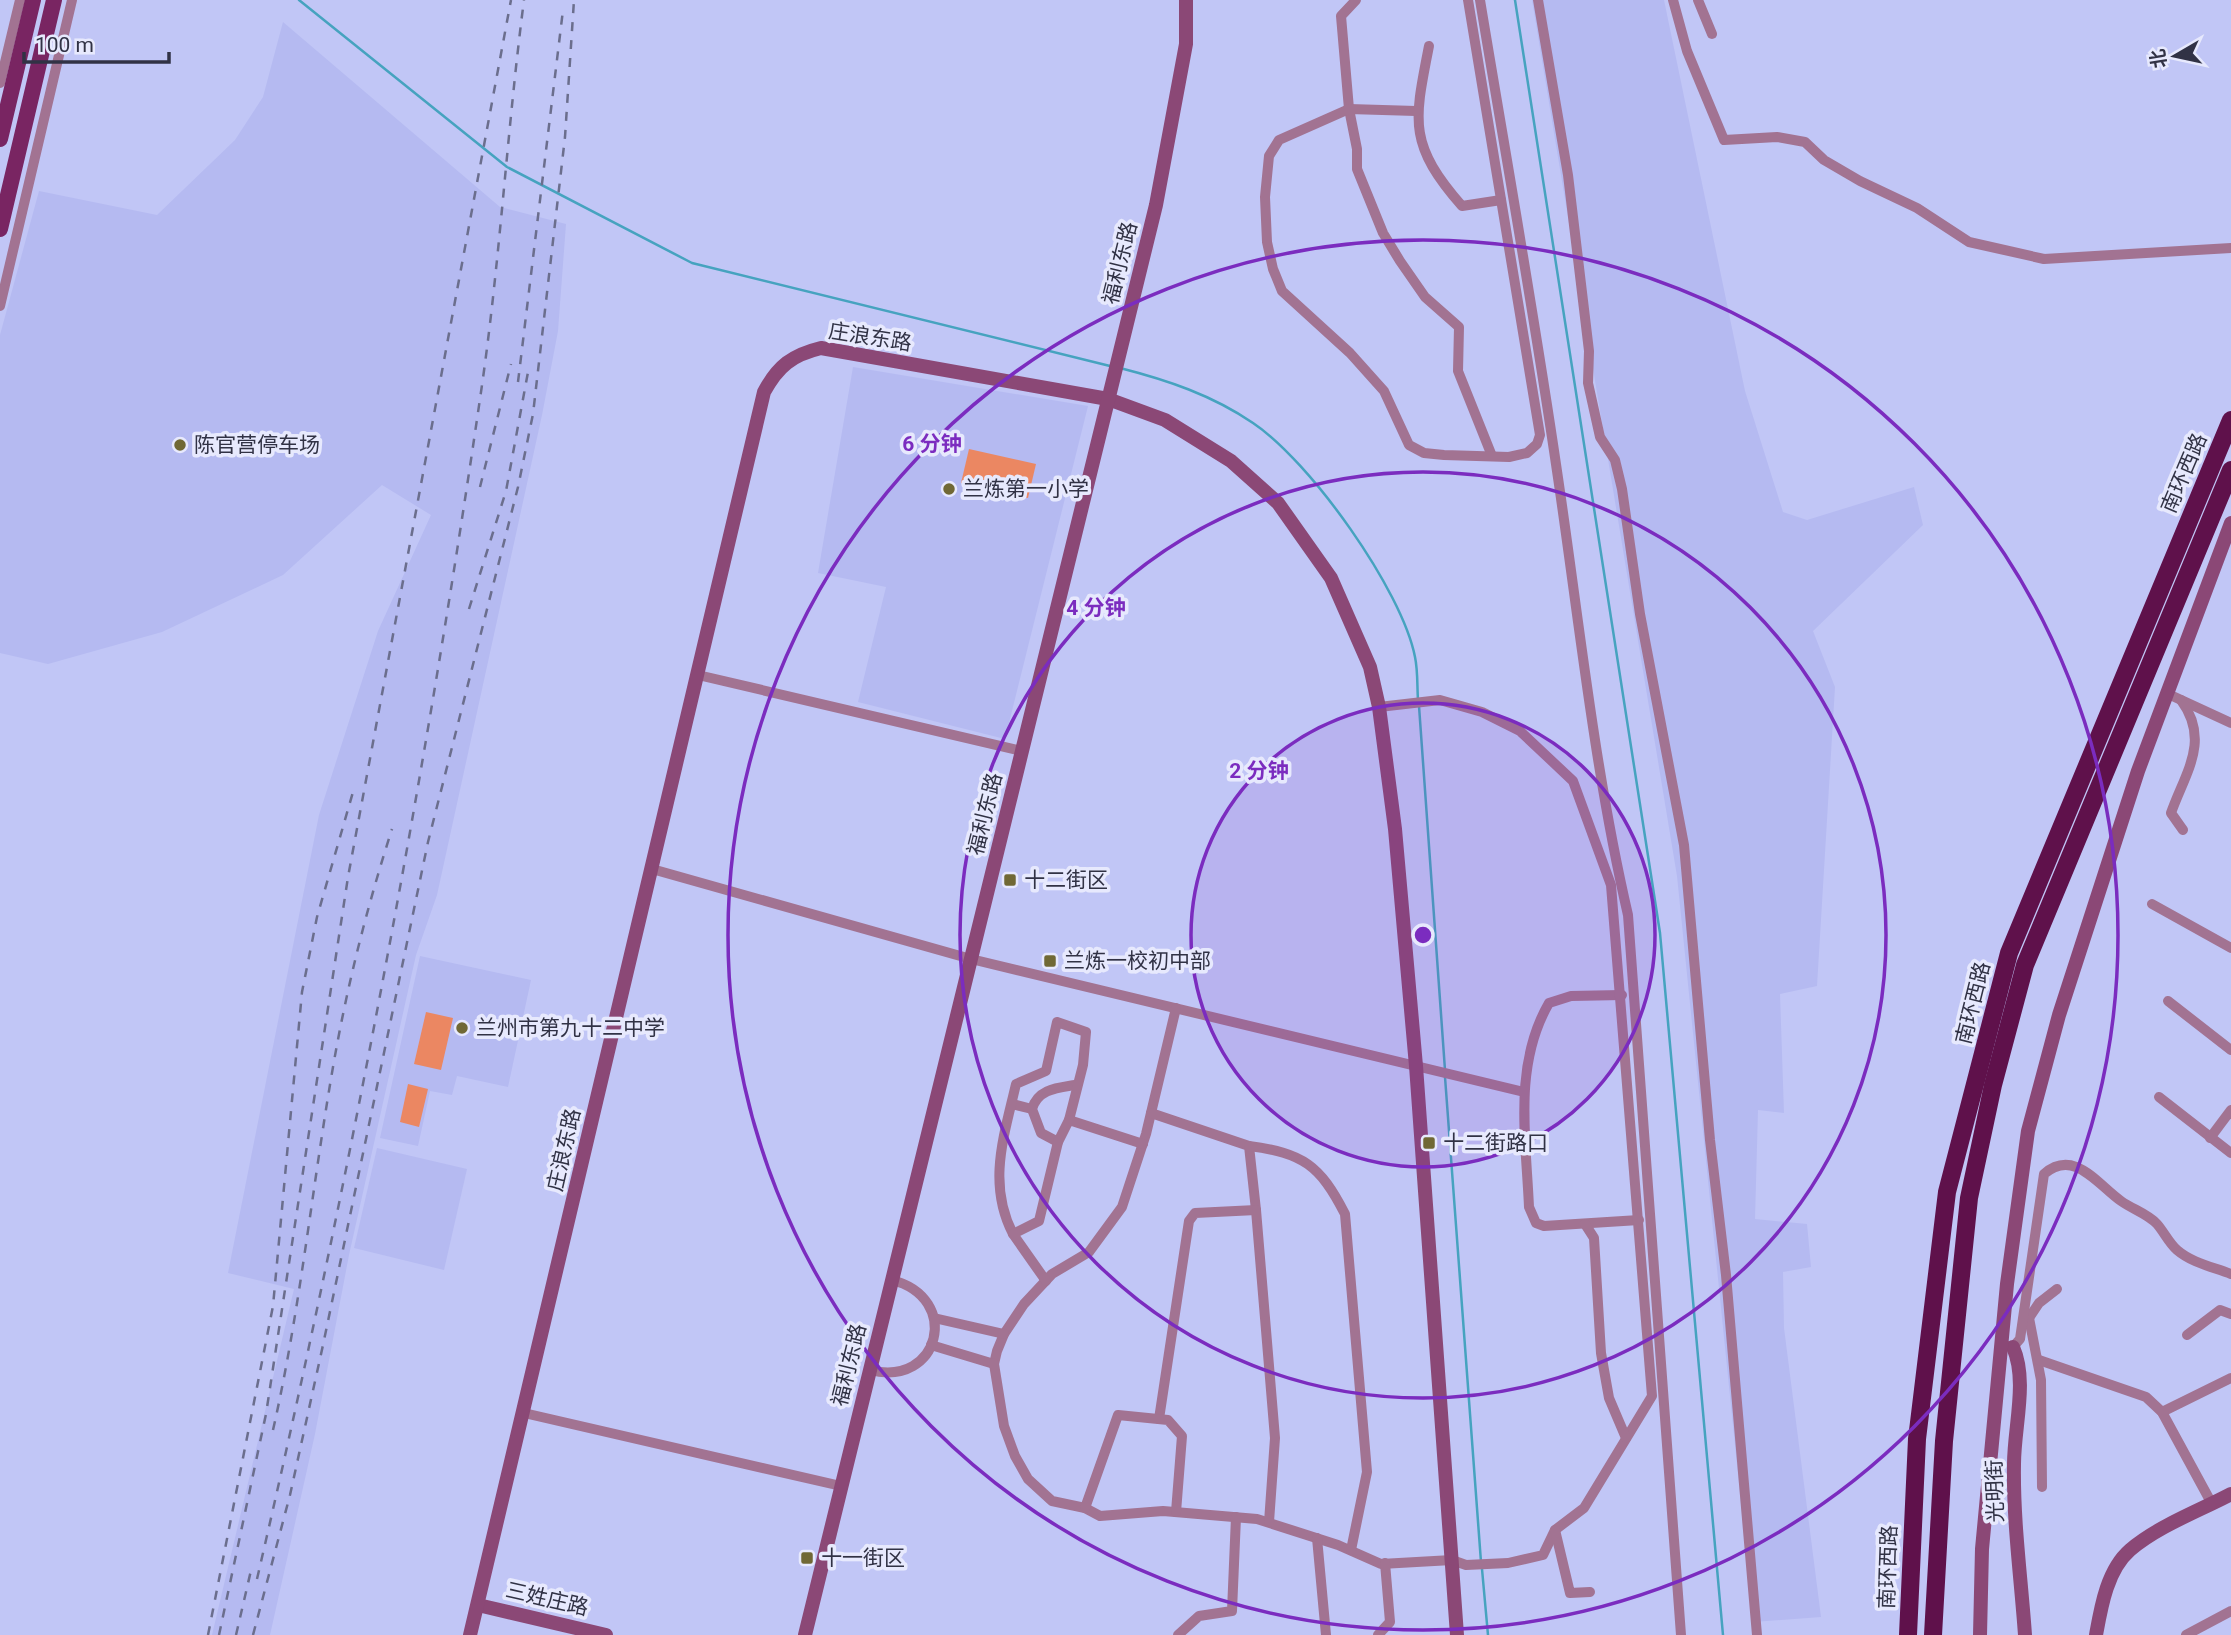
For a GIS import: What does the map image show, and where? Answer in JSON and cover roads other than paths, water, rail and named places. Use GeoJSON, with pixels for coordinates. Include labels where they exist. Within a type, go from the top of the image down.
{"type":"FeatureCollection","features":[{"type":"Feature","properties":{"kind":"highway","name":"南环西路"},"geometry":{"type":"LineString","coordinates":[[1908,1635],[1917,1439],[1947,1192],[2009,953],[2231,420]]}},
{"type":"Feature","properties":{"kind":"highway","name":"南环西路"},"geometry":{"type":"LineString","coordinates":[[1933,1635],[1944,1441],[1969,1198],[1993,1085],[2025,965],[2231,470]]}},
{"type":"Feature","properties":{"kind":"main road"},"geometry":{"type":"LineString","coordinates":[[0,139],[33,0]]}},
{"type":"Feature","properties":{"kind":"main road"},"geometry":{"type":"LineString","coordinates":[[0,229],[54,0]]}},
{"type":"Feature","properties":{"kind":"street"},"geometry":{"type":"LineString","coordinates":[[0,83],[20,0]]}},
{"type":"Feature","properties":{"kind":"street"},"geometry":{"type":"LineString","coordinates":[[0,306],[72,0]]}},
{"type":"Feature","properties":{"kind":"street","name":"福利东路"},"geometry":{"type":"LineString","coordinates":[[805,1635],[1156,205],[1186,44],[1186,0]]}},
{"type":"Feature","properties":{"kind":"street"},"geometry":{"type":"LineString","coordinates":[[1356,0],[1341,16],[1349,109],[1356,136],[1357,169],[1383,233],[1425,298],[1459,327],[1458,370],[1492,456]]}},
{"type":"Feature","properties":{"kind":"street"},"geometry":{"type":"LineString","coordinates":[[1416,111],[1349,109],[1279,140],[1269,156],[1265,197],[1267,242],[1273,269],[1282,291],[1350,353],[1384,391],[1409,445],[1434,454],[1509,457],[1527,453],[1537,444],[1540,435],[1468,0]]}},
{"type":"Feature","properties":{"kind":"street"},"geometry":{"type":"LineString","coordinates":[[1480,0],[1542,371],[1587,695],[1612,848],[1628,915],[1681,1635]]}},
{"type":"Feature","properties":{"kind":"street"},"geometry":{"type":"LineString","coordinates":[[1538,0],[1568,175],[1589,351],[1588,383],[1600,437],[1615,460],[1622,489],[1647,653],[1684,845],[1710,1140],[1727,1275],[1757,1635]]}},
{"type":"Feature","properties":{"kind":"street"},"geometry":{"type":"LineString","coordinates":[[1673,0],[1687,51],[1724,140],[1777,137],[1805,142],[1824,160],[1917,208],[1969,242],[2044,259],[2231,248]]}},
{"type":"Feature","properties":{"kind":"street"},"geometry":{"type":"LineString","coordinates":[[1698,0],[1712,34]]}},
{"type":"Feature","properties":{"kind":"street"},"geometry":{"type":"LineString","coordinates":[[1429,46],[1416,111],[1424,153],[1441,182],[1462,206],[1501,200]]}},
{"type":"Feature","properties":{"kind":"street","name":"庄浪东路"},"geometry":{"type":"LineString","coordinates":[[470,1635],[764,392],[775,371],[798,354],[821,348],[1109,394],[1165,420],[1231,461],[1278,503],[1331,578],[1370,667],[1380,707],[1395,829],[1422,1068],[1457,1635]]}},
{"type":"Feature","properties":{"kind":"street"},"geometry":{"type":"LineString","coordinates":[[1980,1635],[1982,1549],[2007,1346],[2028,1131],[2059,1015],[2138,771],[2231,523]]}},
{"type":"Feature","properties":{"kind":"street"},"geometry":{"type":"LineString","coordinates":[[698,675],[1022,751]]}},
{"type":"Feature","properties":{"kind":"street"},"geometry":{"type":"LineString","coordinates":[[2166,693],[2231,723]]}},
{"type":"Feature","properties":{"kind":"street"},"geometry":{"type":"LineString","coordinates":[[2181,700],[2193,721],[2196,739],[2192,767],[2179,789],[2171,813],[2183,830]]}},
{"type":"Feature","properties":{"kind":"street"},"geometry":{"type":"LineString","coordinates":[[1176,1008],[1143,1144],[1122,1207],[1089,1252],[1046,1281],[1003,1334],[994,1364],[1004,1426],[1015,1456],[1028,1479],[1052,1500],[1084,1508],[1100,1516],[1176,1512],[1269,1522],[1385,1563],[1452,1560],[1466,1565],[1492,1564],[1543,1555],[1555,1530],[1584,1508],[1652,1396],[1622,995],[1611,885],[1573,781],[1520,731],[1482,712],[1440,701],[1380,707]]}},
{"type":"Feature","properties":{"kind":"street"},"geometry":{"type":"LineString","coordinates":[[652,869],[971,958],[1465,1079],[1524,1091]]}},
{"type":"Feature","properties":{"kind":"street"},"geometry":{"type":"LineString","coordinates":[[2152,904],[2231,948]]}},
{"type":"Feature","properties":{"kind":"street"},"geometry":{"type":"LineString","coordinates":[[1622,995],[1571,996],[1549,1003],[1534,1028],[1524,1091],[1532,1216],[1544,1226],[1639,1220]]}},
{"type":"Feature","properties":{"kind":"street"},"geometry":{"type":"LineString","coordinates":[[2168,1001],[2231,1050]]}},
{"type":"Feature","properties":{"kind":"street"},"geometry":{"type":"LineString","coordinates":[[1013,1234],[1039,1221],[1058,1142],[1069,1120],[1075,1085],[1083,1066],[1086,1032],[1057,1022],[1046,1071],[1016,1084],[997,1182],[1002,1213],[1013,1234],[1046,1281]]}},
{"type":"Feature","properties":{"kind":"street"},"geometry":{"type":"LineString","coordinates":[[1058,1142],[1041,1133],[1032,1109],[1039,1096],[1054,1088],[1075,1085]]}},
{"type":"Feature","properties":{"kind":"street"},"geometry":{"type":"LineString","coordinates":[[2159,1097],[2231,1153]]}},
{"type":"Feature","properties":{"kind":"street"},"geometry":{"type":"LineString","coordinates":[[1012,1104],[1032,1109]]}},
{"type":"Feature","properties":{"kind":"street"},"geometry":{"type":"LineString","coordinates":[[2210,1138],[2231,1110]]}},
{"type":"Feature","properties":{"kind":"street"},"geometry":{"type":"LineString","coordinates":[[1151,1113],[1249,1146],[1284,1151],[1309,1162],[1331,1186],[1345,1214],[1367,1472],[1351,1550]]}},
{"type":"Feature","properties":{"kind":"street"},"geometry":{"type":"LineString","coordinates":[[1069,1120],[1143,1144]]}},
{"type":"Feature","properties":{"kind":"street"},"geometry":{"type":"LineString","coordinates":[[1249,1146],[1275,1438],[1269,1522]]}},
{"type":"Feature","properties":{"kind":"street"},"geometry":{"type":"LineString","coordinates":[[2007,1346],[2020,1339],[2026,1317],[2044,1174],[2062,1165],[2083,1169],[2120,1201],[2155,1222],[2177,1250],[2202,1265],[2231,1274]]}},
{"type":"Feature","properties":{"kind":"street"},"geometry":{"type":"LineString","coordinates":[[1159,1419],[1189,1222],[1195,1213],[1256,1210]]}},
{"type":"Feature","properties":{"kind":"street"},"geometry":{"type":"LineString","coordinates":[[1586,1224],[1594,1238],[1601,1353],[1609,1398],[1626,1438]]}},
{"type":"Feature","properties":{"kind":"street"},"geometry":{"type":"LineString","coordinates":[[870,1370],[885,1374],[902,1373],[916,1365],[931,1345],[934,1318],[931,1307],[921,1293],[908,1284],[892,1280]]}},
{"type":"Feature","properties":{"kind":"street"},"geometry":{"type":"LineString","coordinates":[[2026,1317],[2057,1289]]}},
{"type":"Feature","properties":{"kind":"street"},"geometry":{"type":"LineString","coordinates":[[2188,1335],[2220,1310],[2231,1314]]}},
{"type":"Feature","properties":{"kind":"street"},"geometry":{"type":"LineString","coordinates":[[2026,1317],[2039,1360],[2042,1487]]}},
{"type":"Feature","properties":{"kind":"street"},"geometry":{"type":"LineString","coordinates":[[934,1318],[1003,1334]]}},
{"type":"Feature","properties":{"kind":"street"},"geometry":{"type":"LineString","coordinates":[[931,1345],[994,1364]]}},
{"type":"Feature","properties":{"kind":"street","name":"光明街"},"geometry":{"type":"LineString","coordinates":[[2007,1346],[2018,1359],[2019,1374],[2014,1464],[2025,1635]]}},
{"type":"Feature","properties":{"kind":"street"},"geometry":{"type":"LineString","coordinates":[[2039,1360],[2146,1397],[2162,1412],[2212,1504]]}},
{"type":"Feature","properties":{"kind":"street"},"geometry":{"type":"LineString","coordinates":[[2162,1412],[2231,1378]]}},
{"type":"Feature","properties":{"kind":"street"},"geometry":{"type":"LineString","coordinates":[[524,1413],[841,1486]]}},
{"type":"Feature","properties":{"kind":"street"},"geometry":{"type":"LineString","coordinates":[[1084,1508],[1118,1415],[1168,1420],[1182,1436],[1176,1512]]}},
{"type":"Feature","properties":{"kind":"street"},"geometry":{"type":"LineString","coordinates":[[2096,1635],[2101,1602],[2129,1550],[2231,1494]]}},
{"type":"Feature","properties":{"kind":"street"},"geometry":{"type":"LineString","coordinates":[[1178,1635],[1199,1616],[1232,1611],[1236,1517]]}},
{"type":"Feature","properties":{"kind":"street"},"geometry":{"type":"LineString","coordinates":[[1555,1530],[1570,1593],[1590,1592]]}},
{"type":"Feature","properties":{"kind":"street"},"geometry":{"type":"LineString","coordinates":[[1317,1538],[1326,1635]]}},
{"type":"Feature","properties":{"kind":"street"},"geometry":{"type":"LineString","coordinates":[[1378,1635],[1390,1622],[1385,1563]]}},
{"type":"Feature","properties":{"kind":"street","name":"三姓庄路"},"geometry":{"type":"LineString","coordinates":[[478,1605],[606,1635]]}},
{"type":"Feature","properties":{"kind":"street"},"geometry":{"type":"LineString","coordinates":[[2186,1635],[2231,1611]]}},
{"type":"Feature","properties":{"kind":"waterway"},"geometry":{"type":"LineString","coordinates":[[299,0],[507,167],[692,263],[1110,366]]}},
{"type":"Feature","properties":{"kind":"waterway"},"geometry":{"type":"LineString","coordinates":[[1515,0],[1660,933],[1723,1635]]}},
{"type":"Feature","properties":{"kind":"waterway"},"geometry":{"type":"LineString","coordinates":[[1120,368],[1172,383],[1222,404],[1276,441],[1301,466],[1350,529],[1392,598],[1407,629],[1415,657],[1418,700]]}},
{"type":"Feature","properties":{"kind":"waterway"},"geometry":{"type":"LineString","coordinates":[[1419,706],[1445,1070]]}},
{"type":"Feature","properties":{"kind":"waterway"},"geometry":{"type":"LineString","coordinates":[[1445,1077],[1481,1562]]}},
{"type":"Feature","properties":{"kind":"waterway"},"geometry":{"type":"LineString","coordinates":[[1482,1569],[1488,1635]]}},
{"type":"Feature","properties":{"kind":"railway"},"geometry":{"type":"LineString","coordinates":[[219,1635],[266,1414],[348,877],[511,0]]}},
{"type":"Feature","properties":{"kind":"railway"},"geometry":{"type":"LineString","coordinates":[[257,1579],[353,1136],[409,840],[488,343],[524,0]]}},
{"type":"Feature","properties":{"kind":"railway"},"geometry":{"type":"LineString","coordinates":[[253,1635],[290,1495],[428,842],[518,487],[533,414],[565,137],[574,0]]}},
{"type":"Feature","properties":{"kind":"railway"},"geometry":{"type":"LineString","coordinates":[[518,382],[563,10]]}},
{"type":"Feature","properties":{"kind":"railway"},"geometry":{"type":"LineString","coordinates":[[480,487],[511,364]]}},
{"type":"Feature","properties":{"kind":"railway"},"geometry":{"type":"LineString","coordinates":[[469,609],[506,491],[528,372]]}},
{"type":"Feature","properties":{"kind":"railway"},"geometry":{"type":"LineString","coordinates":[[208,1635],[273,1306],[302,992],[317,917],[353,792]]}},
{"type":"Feature","properties":{"kind":"railway"},"geometry":{"type":"LineString","coordinates":[[273,1430],[291,1340],[339,1037],[358,947],[392,829]]}},
{"type":"Feature","properties":{"kind":"railway"},"geometry":{"type":"LineString","coordinates":[[236,1635],[252,1566]]}},
{"type":"Feature","properties":{"kind":"place","name":"陈官营停车场"},"geometry":{"type":"Point","coordinates":[180,445]}},
{"type":"Feature","properties":{"kind":"place","name":"兰炼第一小学"},"geometry":{"type":"Point","coordinates":[949,489]}},
{"type":"Feature","properties":{"kind":"place","name":"十二街区"},"geometry":{"type":"Point","coordinates":[1010,880]}},
{"type":"Feature","properties":{"kind":"place","name":"兰炼一校初中部"},"geometry":{"type":"Point","coordinates":[1050,961]}},
{"type":"Feature","properties":{"kind":"place","name":"兰州市第九十二中学"},"geometry":{"type":"Point","coordinates":[462,1028]}},
{"type":"Feature","properties":{"kind":"place","name":"十二街路口"},"geometry":{"type":"Point","coordinates":[1429,1143]}},
{"type":"Feature","properties":{"kind":"place","name":"十一街区"},"geometry":{"type":"Point","coordinates":[807,1558]}}]}
